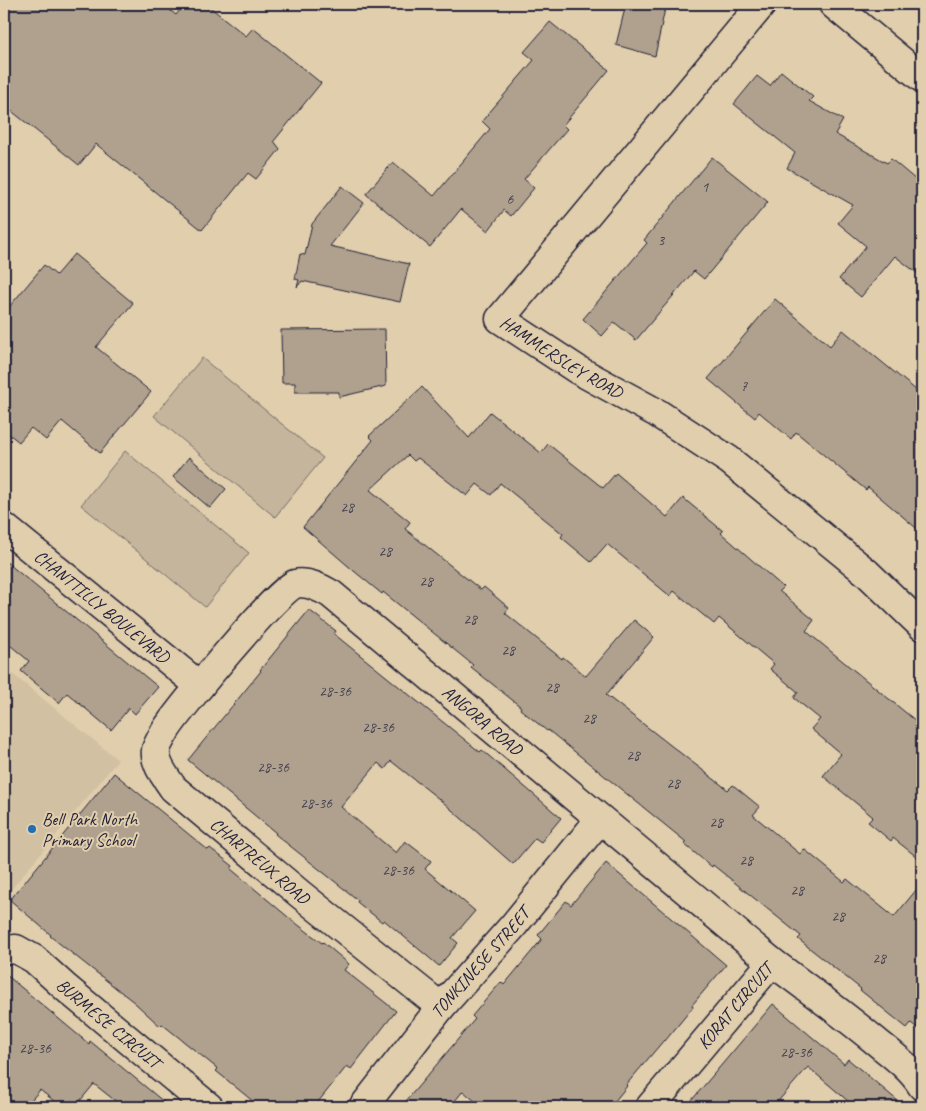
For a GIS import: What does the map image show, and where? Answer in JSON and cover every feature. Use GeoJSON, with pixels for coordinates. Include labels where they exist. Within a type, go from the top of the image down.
{"type":"FeatureCollection","features":[{"type":"Feature","properties":{"kind":"street","name":"HAMMERSLEY ROAD"},"geometry":{"type":"LineString","coordinates":[[762,4],[500,319],[578,370],[657,413],[729,460],[866,572],[922,626]]}},
{"type":"Feature","properties":{"kind":"street"},"geometry":{"type":"LineString","coordinates":[[833,4],[919,69]]}},
{"type":"Feature","properties":{"kind":"street","name":"CHANTTILLY BOULEVARD"},"geometry":{"type":"LineString","coordinates":[[4,526],[200,686]]}},
{"type":"Feature","properties":{"kind":"street","name":"ANGORA ROAD"},"geometry":{"type":"LineString","coordinates":[[200,686],[281,593],[294,584],[316,586],[331,594],[772,962]]}},
{"type":"Feature","properties":{"kind":"street","name":"CHARTREUX ROAD"},"geometry":{"type":"LineString","coordinates":[[200,686],[165,730],[156,750],[160,769],[173,788],[300,894],[441,1007]]}},
{"type":"Feature","properties":{"kind":"street","name":"TONKINESE STREET"},"geometry":{"type":"LineString","coordinates":[[363,1107],[441,1007],[512,926],[600,819]]}},
{"type":"Feature","properties":{"kind":"street","name":"BURMESE CIRCUIT"},"geometry":{"type":"LineString","coordinates":[[4,950],[16,950],[34,959],[66,988],[210,1107]]}},
{"type":"Feature","properties":{"kind":"street","name":"KORAT CIRCUIT"},"geometry":{"type":"LineString","coordinates":[[650,1107],[772,962],[844,1015],[897,1058],[922,1086]]}},
{"type":"Feature","properties":{"kind":"shaded area"},"geometry":{"type":"Polygon","coordinates":[[[202,358],[323,458],[275,517],[154,416],[202,358]]]}},
{"type":"Feature","properties":{"kind":"shaded area"},"geometry":{"type":"Polygon","coordinates":[[[125,451],[249,553],[205,607],[81,505],[125,451]]]}},
{"type":"Feature","properties":{"kind":"shaded area","name":"Bell Park North Primary School"},"geometry":{"type":"Polygon","coordinates":[[[4,667],[118,760],[4,898],[4,667]]]}},
{"type":"Feature","properties":{"kind":"building"},"geometry":{"type":"Polygon","coordinates":[[[4,4],[162,4],[176,15],[185,4],[206,4],[246,36],[253,28],[321,83],[274,141],[280,149],[256,179],[248,173],[202,230],[96,144],[79,165],[4,105],[4,4]]]}},
{"type":"Feature","properties":{"kind":"building"},"geometry":{"type":"Polygon","coordinates":[[[626,4],[666,4],[655,56],[616,45],[626,4]]]}},
{"type":"Feature","properties":{"kind":"building"},"geometry":{"type":"Polygon","coordinates":[[[550,22],[609,70],[563,125],[567,129],[524,179],[534,188],[511,216],[504,210],[488,231],[461,209],[430,247],[366,194],[393,162],[434,196],[490,129],[482,121],[534,60],[524,52],[550,22]]]}},
{"type":"Feature","properties":{"kind":"building"},"geometry":{"type":"Polygon","coordinates":[[[781,71],[813,97],[809,101],[843,120],[835,134],[887,163],[891,159],[922,185],[922,277],[895,256],[861,297],[839,279],[866,246],[838,223],[853,205],[787,168],[795,153],[734,104],[757,76],[770,86],[781,71]]]}},
{"type":"Feature","properties":{"kind":"building"},"geometry":{"type":"Polygon","coordinates":[[[712,157],[768,202],[704,279],[694,271],[636,340],[614,322],[602,336],[583,319],[647,243],[644,240],[712,157]]]}},
{"type":"Feature","properties":{"kind":"building"},"geometry":{"type":"Polygon","coordinates":[[[342,186],[364,203],[330,246],[409,264],[400,302],[302,281],[297,287],[299,280],[295,279],[300,254],[305,255],[312,224],[342,186]]]}},
{"type":"Feature","properties":{"kind":"building"},"geometry":{"type":"Polygon","coordinates":[[[74,254],[133,303],[96,347],[151,392],[100,453],[62,421],[46,440],[31,428],[19,442],[4,430],[4,313],[44,265],[56,275],[74,254]]]}},
{"type":"Feature","properties":{"kind":"building"},"geometry":{"type":"Polygon","coordinates":[[[775,299],[830,346],[843,330],[922,395],[922,533],[868,487],[866,490],[796,432],[791,439],[759,412],[755,418],[708,379],[775,299]]]}},
{"type":"Feature","properties":{"kind":"building"},"geometry":{"type":"Polygon","coordinates":[[[385,329],[386,386],[339,397],[339,392],[295,392],[295,383],[282,383],[281,330],[385,329]]]}},
{"type":"Feature","properties":{"kind":"building"},"geometry":{"type":"Polygon","coordinates":[[[422,387],[469,438],[490,412],[541,453],[548,444],[603,488],[616,473],[667,517],[683,498],[723,531],[721,533],[783,587],[779,591],[814,620],[806,631],[922,726],[922,861],[893,838],[891,841],[868,822],[873,817],[823,776],[841,754],[811,729],[820,719],[794,698],[798,692],[770,669],[774,664],[719,618],[714,624],[674,591],[670,596],[607,544],[591,562],[561,537],[563,534],[500,483],[491,495],[477,484],[467,496],[418,458],[414,461],[408,455],[370,490],[410,522],[405,529],[481,590],[484,587],[509,608],[505,613],[586,676],[634,620],[654,637],[606,695],[728,790],[733,785],[760,807],[753,815],[800,854],[804,849],[844,882],[847,879],[894,917],[922,883],[922,1032],[911,1023],[907,1028],[860,990],[798,939],[801,936],[713,865],[712,867],[684,844],[686,842],[520,709],[521,707],[471,667],[473,665],[383,592],[382,594],[303,527],[373,440],[369,436],[422,387]]]}},
{"type":"Feature","properties":{"kind":"building"},"geometry":{"type":"Polygon","coordinates":[[[189,457],[226,489],[210,508],[173,477],[189,457]]]}},
{"type":"Feature","properties":{"kind":"building"},"geometry":{"type":"Polygon","coordinates":[[[4,560],[158,687],[135,714],[129,708],[111,730],[67,693],[59,703],[21,671],[29,661],[4,640],[4,560]]]}},
{"type":"Feature","properties":{"kind":"building"},"geometry":{"type":"Polygon","coordinates":[[[309,610],[336,631],[334,634],[480,752],[482,750],[561,818],[541,842],[535,838],[513,864],[444,803],[391,761],[385,769],[378,763],[341,807],[396,853],[405,841],[431,861],[425,869],[475,911],[452,938],[458,943],[439,966],[384,920],[382,922],[357,902],[358,900],[275,834],[188,760],[309,610]]]}},
{"type":"Feature","properties":{"kind":"building"},"geometry":{"type":"Polygon","coordinates":[[[114,773],[208,850],[210,848],[233,866],[231,869],[288,917],[323,942],[349,964],[344,970],[396,1011],[351,1069],[347,1066],[314,1107],[260,1107],[216,1071],[218,1069],[162,1024],[160,1026],[135,1003],[50,936],[10,900],[114,773]]]}},
{"type":"Feature","properties":{"kind":"building"},"geometry":{"type":"Polygon","coordinates":[[[606,863],[726,965],[665,1041],[626,1085],[610,1107],[482,1107],[463,1091],[450,1107],[401,1107],[475,1019],[472,1016],[501,982],[504,985],[542,939],[538,935],[566,901],[571,905],[606,863]]]}},
{"type":"Feature","properties":{"kind":"building"},"geometry":{"type":"Polygon","coordinates":[[[4,973],[89,1044],[90,1041],[170,1107],[123,1107],[94,1084],[75,1107],[62,1107],[40,1090],[25,1107],[4,1107],[4,973]]]}},
{"type":"Feature","properties":{"kind":"building"},"geometry":{"type":"Polygon","coordinates":[[[773,1004],[844,1064],[848,1059],[905,1107],[855,1107],[808,1067],[773,1107],[686,1107],[773,1004]]]}},
{"type":"Feature","properties":{"kind":"place","name":"Bell Park North Primary School"},"geometry":{"type":"Point","coordinates":[32,829]}}]}
